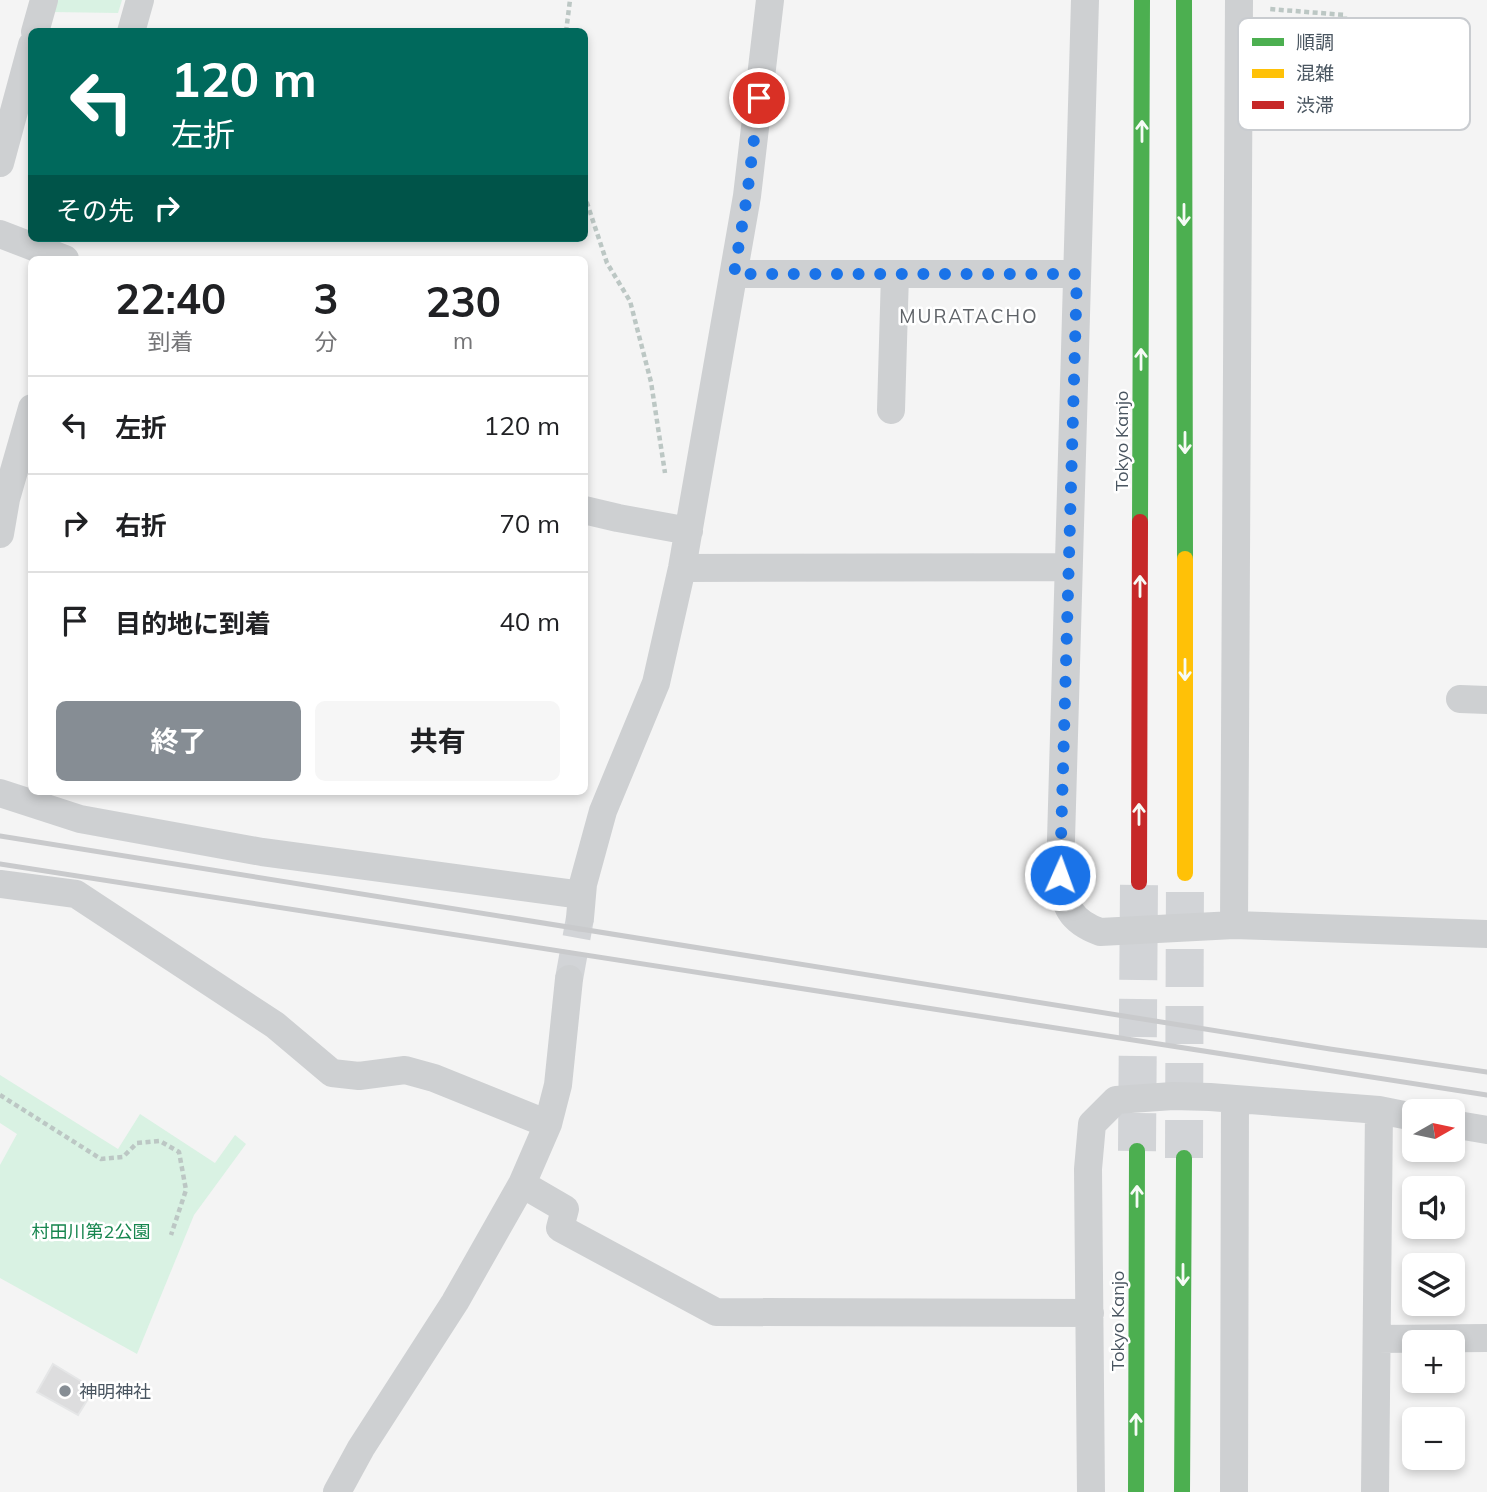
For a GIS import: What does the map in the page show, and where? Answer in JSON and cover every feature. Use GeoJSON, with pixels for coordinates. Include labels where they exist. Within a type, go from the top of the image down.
{"type":"FeatureCollection","features":[{"type":"Feature","properties":{"kind":"highway","name":"Tokyo Kanjo"},"geometry":{"type":"LineString","coordinates":[[1139,882],[1142,0]]}},
{"type":"Feature","properties":{"kind":"highway"},"geometry":{"type":"LineString","coordinates":[[1184,0],[1185,873]]}},
{"type":"Feature","properties":{"kind":"highway","name":"Tokyo Kanjo"},"geometry":{"type":"LineString","coordinates":[[1136,1492],[1137,1151]]}},
{"type":"Feature","properties":{"kind":"highway"},"geometry":{"type":"LineString","coordinates":[[1182,1492],[1184,1158]]}},
{"type":"Feature","properties":{"kind":"street"},"geometry":{"type":"LineString","coordinates":[[36,28],[44,0]]}},
{"type":"Feature","properties":{"kind":"street"},"geometry":{"type":"LineString","coordinates":[[132,28],[140,0]]}},
{"type":"Feature","properties":{"kind":"street"},"geometry":{"type":"LineString","coordinates":[[0,793],[80,819],[581,906],[603,811],[656,682],[690,531],[747,196],[770,0]]}},
{"type":"Feature","properties":{"kind":"street"},"geometry":{"type":"LineString","coordinates":[[1085,0],[1060,875],[1066,905],[1082,925],[1100,932],[1234,925],[1487,934]]}},
{"type":"Feature","properties":{"kind":"street"},"geometry":{"type":"LineString","coordinates":[[1239,0],[1239,18]]}},
{"type":"Feature","properties":{"kind":"street"},"geometry":{"type":"LineString","coordinates":[[0,163],[28,60]]}},
{"type":"Feature","properties":{"kind":"street"},"geometry":{"type":"LineString","coordinates":[[1234,925],[1238,130]]}},
{"type":"Feature","properties":{"kind":"street"},"geometry":{"type":"LineString","coordinates":[[0,234],[57,256]]}},
{"type":"Feature","properties":{"kind":"street"},"geometry":{"type":"LineString","coordinates":[[734,274],[1077,274]]}},
{"type":"Feature","properties":{"kind":"street"},"geometry":{"type":"LineString","coordinates":[[891,410],[895,274]]}},
{"type":"Feature","properties":{"kind":"street"},"geometry":{"type":"LineString","coordinates":[[0,534],[6,499],[28,422]]}},
{"type":"Feature","properties":{"kind":"street"},"geometry":{"type":"LineString","coordinates":[[588,511],[690,531]]}},
{"type":"Feature","properties":{"kind":"street"},"geometry":{"type":"LineString","coordinates":[[682,568],[1068,567]]}},
{"type":"Feature","properties":{"kind":"street"},"geometry":{"type":"LineString","coordinates":[[0,884],[76,894],[275,1025],[332,1073],[359,1076],[405,1070],[433,1078],[548,1124]]}},
{"type":"Feature","properties":{"kind":"street"},"geometry":{"type":"LineString","coordinates":[[337,1492],[360,1448],[455,1302],[522,1184],[548,1124],[558,1085],[569,979]]}},
{"type":"Feature","properties":{"kind":"street"},"geometry":{"type":"LineString","coordinates":[[1091,1492],[1088,1169],[1092,1124],[1116,1100],[1172,1096],[1379,1110],[1402,1114]]}},
{"type":"Feature","properties":{"kind":"street"},"geometry":{"type":"LineString","coordinates":[[1234,1492],[1235,1100]]}},
{"type":"Feature","properties":{"kind":"street"},"geometry":{"type":"LineString","coordinates":[[1375,1492],[1379,1110]]}},
{"type":"Feature","properties":{"kind":"street"},"geometry":{"type":"LineString","coordinates":[[1465,1126],[1487,1130]]}},
{"type":"Feature","properties":{"kind":"street"},"geometry":{"type":"LineString","coordinates":[[522,1184],[565,1209],[560,1228],[716,1312],[1090,1313]]}},
{"type":"Feature","properties":{"kind":"street"},"geometry":{"type":"LineString","coordinates":[[1377,1339],[1487,1338]]}},
{"type":"Feature","properties":{"kind":"path"},"geometry":{"type":"LineString","coordinates":[[566,28],[570,0]]}},
{"type":"Feature","properties":{"kind":"path"},"geometry":{"type":"LineString","coordinates":[[1265,9],[1345,15],[1345,18]]}},
{"type":"Feature","properties":{"kind":"path"},"geometry":{"type":"LineString","coordinates":[[588,206],[607,263],[630,301],[651,382],[666,485]]}},
{"type":"Feature","properties":{"kind":"path"},"geometry":{"type":"LineString","coordinates":[[0,1095],[101,1159],[123,1157],[137,1143],[160,1140],[179,1152],[186,1190],[171,1235]]}},
{"type":"Feature","properties":{"kind":"green space"},"geometry":{"type":"Polygon","coordinates":[[[54,0],[122,0],[118,13],[51,12],[54,0]]]}},
{"type":"Feature","properties":{"kind":"green space","name":"村田川第2公園"},"geometry":{"type":"Polygon","coordinates":[[[0,1075],[118,1149],[140,1114],[215,1163],[235,1135],[246,1144],[194,1215],[137,1354],[0,1278],[0,1165],[17,1134],[0,1123],[0,1075]]]}},
{"type":"Feature","properties":{"kind":"building","name":"神明神社"},"geometry":{"type":"Polygon","coordinates":[[[53,1364],[94,1389],[78,1415],[37,1392],[53,1364]]]}},
{"type":"Feature","properties":{"kind":"tunnel"},"geometry":{"type":"LineString","coordinates":[[1184,1158],[1185,873]]}},
{"type":"Feature","properties":{"kind":"tunnel"},"geometry":{"type":"LineString","coordinates":[[1137,1151],[1139,882]]}},
{"type":"Feature","properties":{"kind":"tunnel"},"geometry":{"type":"LineString","coordinates":[[569,979],[580,918]]}},
{"type":"Feature","properties":{"kind":"railway"},"geometry":{"type":"LineString","coordinates":[[0,836],[1487,1072]]}},
{"type":"Feature","properties":{"kind":"railway"},"geometry":{"type":"LineString","coordinates":[[0,864],[1487,1095]]}},
{"type":"Feature","properties":{"kind":"traffic: fast"},"geometry":{"type":"LineString","coordinates":[[1140,522],[1142,0]]}},
{"type":"Feature","properties":{"kind":"traffic: fast"},"geometry":{"type":"LineString","coordinates":[[1184,0],[1185,559]]}},
{"type":"Feature","properties":{"kind":"traffic: fast"},"geometry":{"type":"LineString","coordinates":[[1136,1492],[1137,1151]]}},
{"type":"Feature","properties":{"kind":"traffic: fast"},"geometry":{"type":"LineString","coordinates":[[1182,1492],[1184,1158]]}},
{"type":"Feature","properties":{"kind":"traffic: slow"},"geometry":{"type":"LineString","coordinates":[[1185,559],[1185,873]]}},
{"type":"Feature","properties":{"kind":"traffic: jam"},"geometry":{"type":"LineString","coordinates":[[1139,882],[1140,522]]}},
{"type":"Feature","properties":{"kind":"place","name":"神明神社"},"geometry":{"type":"Point","coordinates":[65,1391]}},
{"type":"Feature","properties":{"kind":"district","name":"MURATACHO"},"geometry":{"type":"Point","coordinates":[969,316]}},
{"type":"Feature","properties":{"kind":"route"},"geometry":{"type":"LineString","coordinates":[[759,98],[734,274],[1077,274],[1060,875]]}}]}
